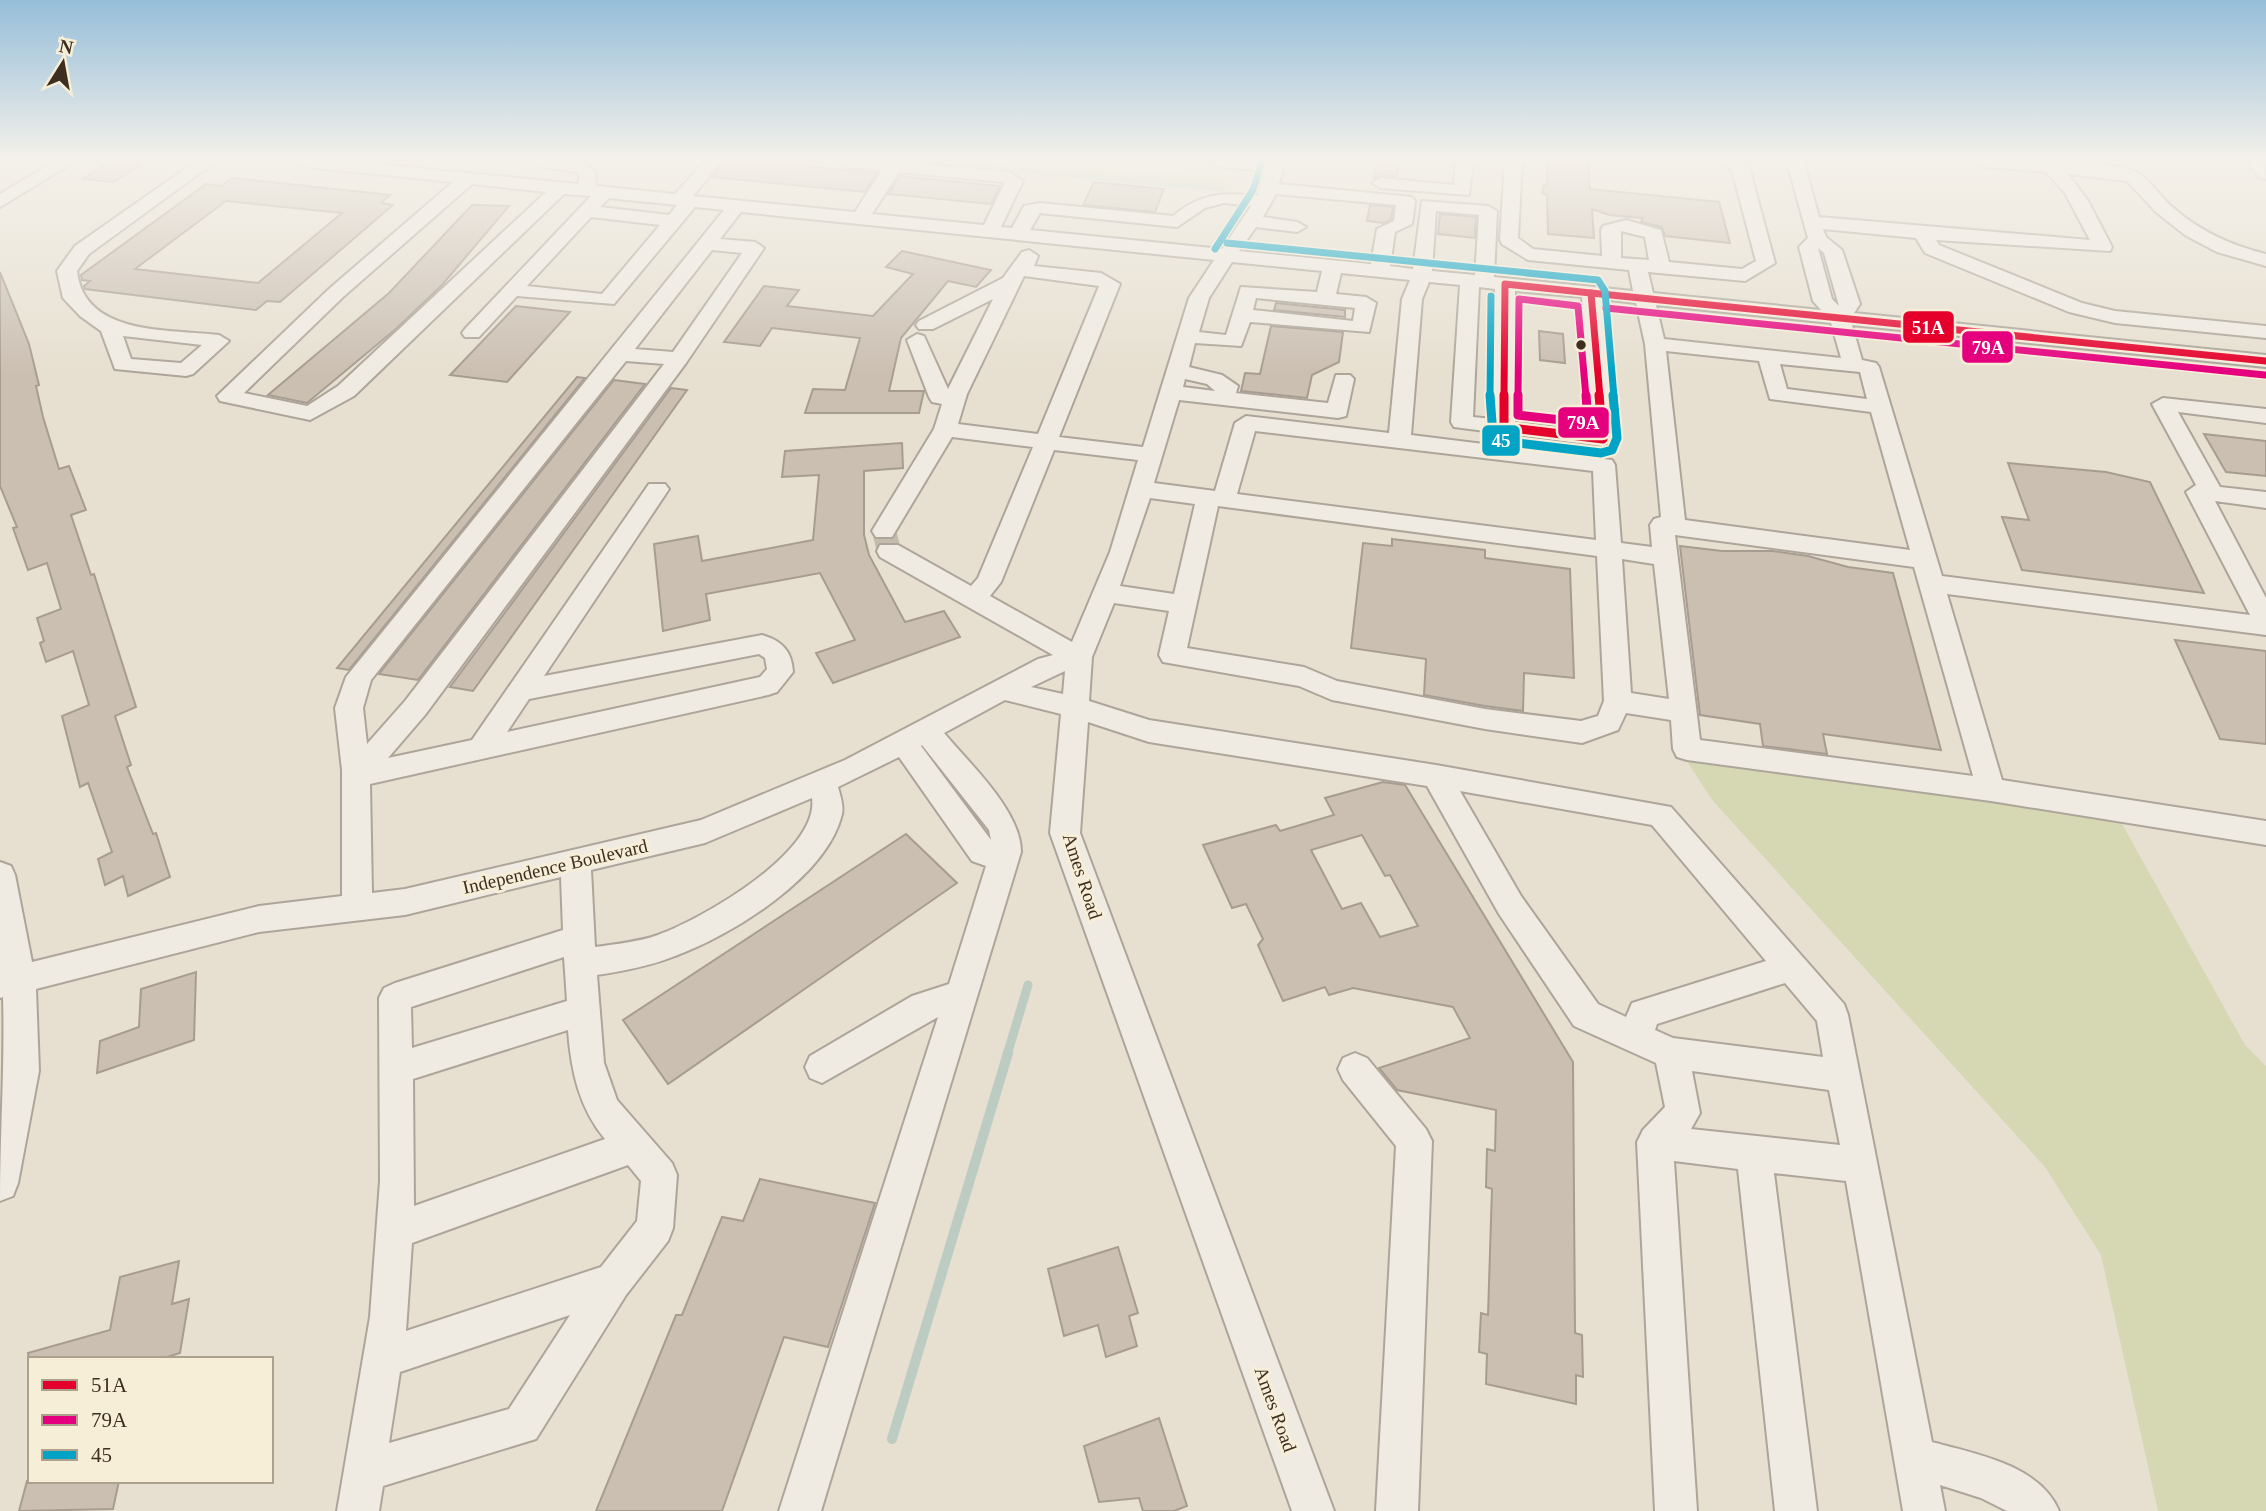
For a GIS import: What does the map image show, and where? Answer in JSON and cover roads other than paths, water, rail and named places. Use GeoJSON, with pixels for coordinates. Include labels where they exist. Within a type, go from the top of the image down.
{"type":"FeatureCollection","features":[{"type":"Feature","properties":{"kind":"street"},"geometry":{"type":"LineString","coordinates":[[107,233],[89,245],[70,266],[65,279],[73,298],[110,328]]}},
{"type":"Feature","properties":{"kind":"street"},"geometry":{"type":"LineString","coordinates":[[405,233],[336,293],[229,396],[310,413],[346,391],[513,233]]}},
{"type":"Feature","properties":{"kind":"street"},"geometry":{"type":"LineString","coordinates":[[472,334],[566,233]]}},
{"type":"Feature","properties":{"kind":"street"},"geometry":{"type":"LineString","coordinates":[[512,290],[607,300],[663,233]]}},
{"type":"Feature","properties":{"kind":"street"},"geometry":{"type":"LineString","coordinates":[[358,907],[356,776],[349,708],[359,677],[621,354],[716,233]]}},
{"type":"Feature","properties":{"kind":"street"},"geometry":{"type":"LineString","coordinates":[[995,233],[2266,362]]}},
{"type":"Feature","properties":{"kind":"street"},"geometry":{"type":"LineString","coordinates":[[1028,233],[1025,265],[1016,276],[954,400],[945,429],[886,541],[975,597],[1079,657]]}},
{"type":"Feature","properties":{"kind":"street","name":"Ames Road"},"geometry":{"type":"LineString","coordinates":[[1242,233],[1227,257],[1212,274],[1199,298],[1122,552],[1079,657],[1065,833],[1313,1511]]}},
{"type":"Feature","properties":{"kind":"street"},"geometry":{"type":"LineString","coordinates":[[1380,270],[1385,233]]}},
{"type":"Feature","properties":{"kind":"street"},"geometry":{"type":"LineString","coordinates":[[1399,442],[1412,299],[1422,275],[1426,233]]}},
{"type":"Feature","properties":{"kind":"street"},"geometry":{"type":"LineString","coordinates":[[1487,233],[1486,282],[1462,422],[1603,439],[1591,292]]}},
{"type":"Feature","properties":{"kind":"street"},"geometry":{"type":"LineString","coordinates":[[1508,233],[1508,240],[1528,254],[1745,275],[1766,263],[1758,233]]}},
{"type":"Feature","properties":{"kind":"street"},"geometry":{"type":"LineString","coordinates":[[1610,233],[1612,262]]}},
{"type":"Feature","properties":{"kind":"street"},"geometry":{"type":"LineString","coordinates":[[1651,233],[1654,234],[1660,267]]}},
{"type":"Feature","properties":{"kind":"street"},"geometry":{"type":"LineString","coordinates":[[1813,233],[1808,247],[1823,301],[1840,318],[1853,365]]}},
{"type":"Feature","properties":{"kind":"street"},"geometry":{"type":"LineString","coordinates":[[1896,233],[2103,247],[2095,233]]}},
{"type":"Feature","properties":{"kind":"street"},"geometry":{"type":"LineString","coordinates":[[1923,233],[1932,249],[2076,308],[2115,317],[2266,332]]}},
{"type":"Feature","properties":{"kind":"street"},"geometry":{"type":"LineString","coordinates":[[2193,233],[2205,240],[2266,260]]}},
{"type":"Feature","properties":{"kind":"street"},"geometry":{"type":"LineString","coordinates":[[356,776],[415,708],[679,359],[755,248],[707,244]]}},
{"type":"Feature","properties":{"kind":"street"},"geometry":{"type":"LineString","coordinates":[[1637,265],[1655,344],[1674,527]]}},
{"type":"Feature","properties":{"kind":"street"},"geometry":{"type":"LineString","coordinates":[[1325,299],[1333,266]]}},
{"type":"Feature","properties":{"kind":"street"},"geometry":{"type":"LineString","coordinates":[[954,400],[940,397],[921,332],[1016,276],[1101,279],[1110,284],[989,582],[975,597]]}},
{"type":"Feature","properties":{"kind":"street"},"geometry":{"type":"LineString","coordinates":[[1486,282],[1504,427]]}},
{"type":"Feature","properties":{"kind":"street"},"geometry":{"type":"LineString","coordinates":[[1186,337],[1234,342],[1248,291],[1366,303],[1362,328],[1242,315]]}},
{"type":"Feature","properties":{"kind":"street"},"geometry":{"type":"LineString","coordinates":[[1655,344],[1869,367],[1926,571],[1992,790]]}},
{"type":"Feature","properties":{"kind":"street"},"geometry":{"type":"LineString","coordinates":[[621,354],[679,359]]}},
{"type":"Feature","properties":{"kind":"street"},"geometry":{"type":"LineString","coordinates":[[1768,356],[1778,394],[1880,407]]}},
{"type":"Feature","properties":{"kind":"street"},"geometry":{"type":"LineString","coordinates":[[1172,382],[1224,398],[1338,411],[1343,379]]}},
{"type":"Feature","properties":{"kind":"street"},"geometry":{"type":"LineString","coordinates":[[2211,493],[2163,404],[2266,416]]}},
{"type":"Feature","properties":{"kind":"street"},"geometry":{"type":"LineString","coordinates":[[1246,423],[1604,465],[1618,701],[1608,723],[1582,732],[1485,719],[1332,690],[1304,677],[1171,655],[1216,499],[1246,423]]}},
{"type":"Feature","properties":{"kind":"street"},"geometry":{"type":"LineString","coordinates":[[945,429],[1151,455]]}},
{"type":"Feature","properties":{"kind":"street"},"geometry":{"type":"LineString","coordinates":[[482,747],[657,489]]}},
{"type":"Feature","properties":{"kind":"street"},"geometry":{"type":"LineString","coordinates":[[1141,489],[1666,557]]}},
{"type":"Feature","properties":{"kind":"street"},"geometry":{"type":"LineString","coordinates":[[2266,500],[2198,492],[2266,624]]}},
{"type":"Feature","properties":{"kind":"street"},"geometry":{"type":"LineString","coordinates":[[2266,624],[1926,571],[1662,525],[1687,749],[1992,790],[2266,833]]}},
{"type":"Feature","properties":{"kind":"street"},"geometry":{"type":"LineString","coordinates":[[1105,593],[1184,604]]}},
{"type":"Feature","properties":{"kind":"street"},"geometry":{"type":"LineString","coordinates":[[356,776],[768,685],[780,672],[780,657],[773,649],[762,644],[522,690]]}},
{"type":"Feature","properties":{"kind":"street","name":"Independence Boulevard"},"geometry":{"type":"LineString","coordinates":[[9,981],[259,919],[405,902],[705,831],[822,782],[915,737],[1047,666],[1079,657]]}},
{"type":"Feature","properties":{"kind":"street"},"geometry":{"type":"LineString","coordinates":[[1003,690],[1149,731],[1661,815],[1832,1015],[1924,1511]]}},
{"type":"Feature","properties":{"kind":"street"},"geometry":{"type":"LineString","coordinates":[[1618,701],[1684,712]]}},
{"type":"Feature","properties":{"kind":"street"},"geometry":{"type":"LineString","coordinates":[[800,1511],[1003,860],[983,852],[915,737]]}},
{"type":"Feature","properties":{"kind":"street"},"geometry":{"type":"LineString","coordinates":[[1436,776],[1510,905],[1587,1015],[1671,1053],[1844,1076]]}},
{"type":"Feature","properties":{"kind":"street"},"geometry":{"type":"LineString","coordinates":[[358,1511],[389,1317],[398,1181],[395,998],[580,951],[646,953],[728,916],[778,881],[814,839],[827,813],[822,782]]}},
{"type":"Feature","properties":{"kind":"street"},"geometry":{"type":"LineString","coordinates":[[364,1471],[522,1425],[613,1282],[655,1228],[659,1175],[603,1110],[587,1063],[576,862]]}},
{"type":"Feature","properties":{"kind":"street"},"geometry":{"type":"LineString","coordinates":[[0,875],[9,981],[22,1071],[0,1184]]}},
{"type":"Feature","properties":{"kind":"street"},"geometry":{"type":"LineString","coordinates":[[1636,1038],[1644,1013],[1791,967]]}},
{"type":"Feature","properties":{"kind":"street"},"geometry":{"type":"LineString","coordinates":[[822,1067],[924,1006],[962,995]]}},
{"type":"Feature","properties":{"kind":"street"},"geometry":{"type":"LineString","coordinates":[[396,1069],[583,1011]]}},
{"type":"Feature","properties":{"kind":"street"},"geometry":{"type":"LineString","coordinates":[[1671,1053],[1683,1113],[1655,1142],[1676,1511]]}},
{"type":"Feature","properties":{"kind":"street"},"geometry":{"type":"LineString","coordinates":[[1355,1069],[1414,1141],[1396,1511]]}},
{"type":"Feature","properties":{"kind":"street"},"geometry":{"type":"LineString","coordinates":[[1655,1142],[1861,1165]]}},
{"type":"Feature","properties":{"kind":"street"},"geometry":{"type":"LineString","coordinates":[[395,1231],[633,1146]]}},
{"type":"Feature","properties":{"kind":"street"},"geometry":{"type":"LineString","coordinates":[[1754,1153],[1796,1511]]}},
{"type":"Feature","properties":{"kind":"street"},"geometry":{"type":"LineString","coordinates":[[382,1358],[613,1282]]}},
{"type":"Feature","properties":{"kind":"street"},"geometry":{"type":"LineString","coordinates":[[1914,1458],[2000,1484],[2033,1503],[2038,1511]]}},
{"type":"Feature","properties":{"kind":"waterway"},"geometry":{"type":"LineString","coordinates":[[1007,1055],[1028,985]]}},
{"type":"Feature","properties":{"kind":"waterway"},"geometry":{"type":"LineString","coordinates":[[892,1439],[1008,1053]]}},
{"type":"Feature","properties":{"kind":"tunnel"},"geometry":{"type":"LineString","coordinates":[[884,531],[889,551]]}}]}
